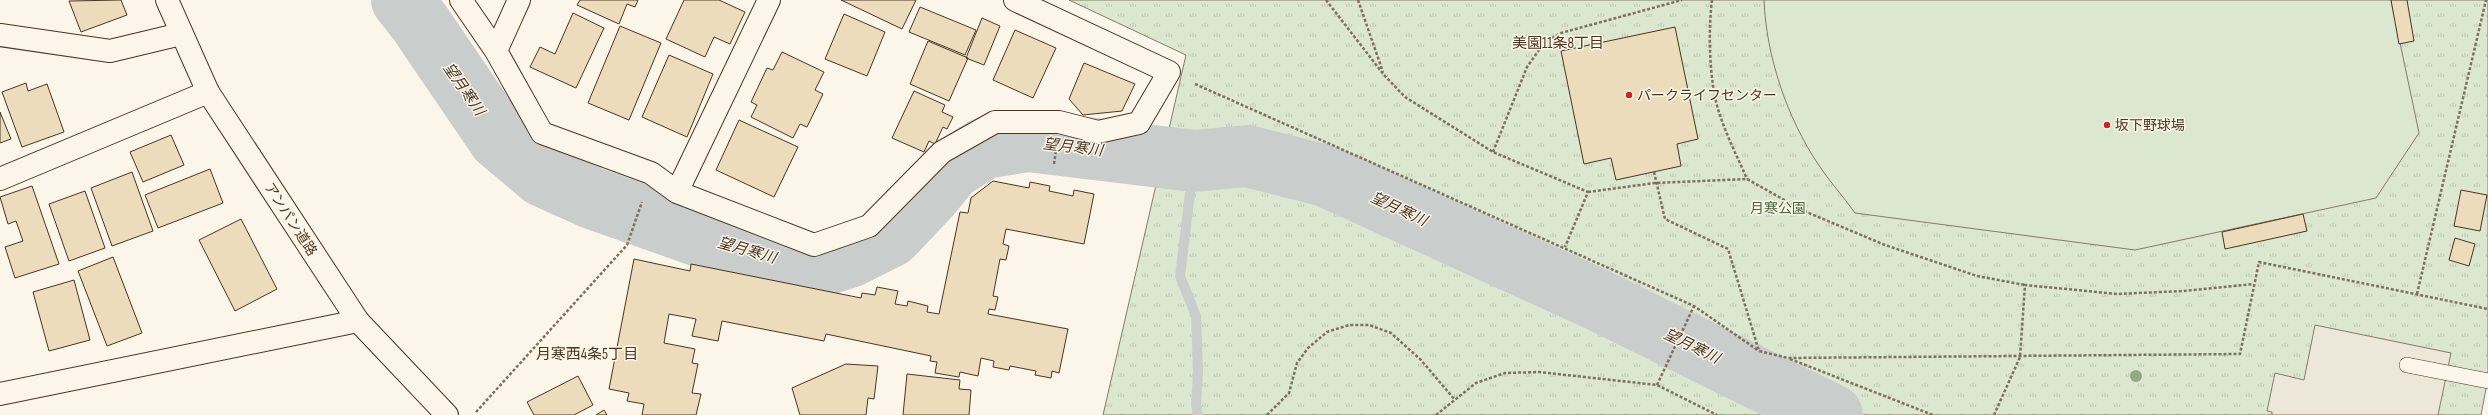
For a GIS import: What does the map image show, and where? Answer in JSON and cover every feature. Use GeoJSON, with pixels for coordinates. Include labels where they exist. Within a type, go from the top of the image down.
{"type":"FeatureCollection","features":[{"type":"Feature","properties":{"kind":"street","name":"アンパン道路"},"geometry":{"type":"LineString","coordinates":[[166,0],[208,92],[358,321],[447,415]]}},
{"type":"Feature","properties":{"kind":"street"},"geometry":{"type":"LineString","coordinates":[[461,0],[496,51],[542,132],[652,173],[677,192],[814,245],[869,226],[942,152],[995,122],[1059,122],[1098,132],[1139,124],[1169,72],[1015,0]]}},
{"type":"Feature","properties":{"kind":"street"},"geometry":{"type":"LineString","coordinates":[[496,51],[519,0]]}},
{"type":"Feature","properties":{"kind":"street"},"geometry":{"type":"LineString","coordinates":[[677,192],[769,0]]}},
{"type":"Feature","properties":{"kind":"street"},"geometry":{"type":"LineString","coordinates":[[0,35],[110,52],[181,34]]}},
{"type":"Feature","properties":{"kind":"street"},"geometry":{"type":"LineString","coordinates":[[0,178],[208,92]]}},
{"type":"Feature","properties":{"kind":"street"},"geometry":{"type":"LineString","coordinates":[[0,394],[358,321]]}},
{"type":"Feature","properties":{"kind":"lane"},"geometry":{"type":"LineString","coordinates":[[2407,365],[2488,381]]}},
{"type":"Feature","properties":{"kind":"path"},"geometry":{"type":"LineString","coordinates":[[1326,0],[1384,75],[1405,97],[1493,152],[1588,192],[1656,183],[1748,180],[1804,211],[1886,245],[1976,276],[2026,285],[2117,294],[2183,291],[2253,284]]}},
{"type":"Feature","properties":{"kind":"path"},"geometry":{"type":"LineString","coordinates":[[1358,0],[1384,75]]}},
{"type":"Feature","properties":{"kind":"path"},"geometry":{"type":"LineString","coordinates":[[1493,152],[1527,67],[1544,43],[1561,32],[1682,0]]}},
{"type":"Feature","properties":{"kind":"path"},"geometry":{"type":"LineString","coordinates":[[1712,0],[1710,17],[1711,66],[1719,114],[1748,180]]}},
{"type":"Feature","properties":{"kind":"path"},"geometry":{"type":"LineString","coordinates":[[2417,294],[2486,0]]}},
{"type":"Feature","properties":{"kind":"path"},"geometry":{"type":"LineString","coordinates":[[1169,72],[1565,247],[1694,306],[1759,351],[1788,358],[1933,415]]}},
{"type":"Feature","properties":{"kind":"path"},"geometry":{"type":"LineString","coordinates":[[1654,172],[1665,220],[1728,249],[1759,351]]}},
{"type":"Feature","properties":{"kind":"path"},"geometry":{"type":"LineString","coordinates":[[473,415],[627,245],[652,173]]}},
{"type":"Feature","properties":{"kind":"path"},"geometry":{"type":"LineString","coordinates":[[1565,247],[1588,192]]}},
{"type":"Feature","properties":{"kind":"path"},"geometry":{"type":"LineString","coordinates":[[1788,358],[2240,354],[2253,284],[2259,262],[2488,309]]}},
{"type":"Feature","properties":{"kind":"path"},"geometry":{"type":"LineString","coordinates":[[1994,415],[2020,357],[2026,285]]}},
{"type":"Feature","properties":{"kind":"path"},"geometry":{"type":"LineString","coordinates":[[1657,385],[1694,306]]}},
{"type":"Feature","properties":{"kind":"path"},"geometry":{"type":"LineString","coordinates":[[1267,415],[1289,393],[1297,363],[1308,348],[1327,332],[1349,325],[1369,325],[1391,333],[1421,360],[1455,400]]}},
{"type":"Feature","properties":{"kind":"path"},"geometry":{"type":"LineString","coordinates":[[1436,415],[1476,383],[1505,373],[1539,372],[1657,385],[1717,415]]}},
{"type":"Feature","properties":{"kind":"green space","name":"月寒公園"},"geometry":{"type":"Polygon","coordinates":[[[1069,0],[2488,0],[2488,378],[2481,415],[1103,415],[1186,55],[1069,0]]]}},
{"type":"Feature","properties":{"kind":"green space","name":"坂下野球場"},"geometry":{"type":"Polygon","coordinates":[[[1764,0],[2391,0],[2419,133],[2376,198],[2135,250],[1855,213],[1818,164],[1797,127],[1788,106],[1780,85],[1769,42],[1764,0]]]}},
{"type":"Feature","properties":{"kind":"shaded area"},"geometry":{"type":"Polygon","coordinates":[[[2315,325],[2451,353],[2438,415],[2272,415],[2272,412],[2267,411],[2275,373],[2304,380],[2315,325]]]}},
{"type":"Feature","properties":{"kind":"building"},"geometry":{"type":"Polygon","coordinates":[[[121,0],[127,15],[81,32],[69,1],[121,0]]]}},
{"type":"Feature","properties":{"kind":"building"},"geometry":{"type":"Polygon","coordinates":[[[580,0],[638,0],[635,7],[627,4],[619,24],[577,5],[580,0]]]}},
{"type":"Feature","properties":{"kind":"building"},"geometry":{"type":"Polygon","coordinates":[[[684,0],[719,0],[745,12],[730,44],[714,37],[705,57],[666,39],[684,0]]]}},
{"type":"Feature","properties":{"kind":"building"},"geometry":{"type":"Polygon","coordinates":[[[841,0],[916,0],[902,29],[841,0]]]}},
{"type":"Feature","properties":{"kind":"building"},"geometry":{"type":"Polygon","coordinates":[[[2391,0],[2407,0],[2414,41],[2399,44],[2391,0]]]}},
{"type":"Feature","properties":{"kind":"building"},"geometry":{"type":"Polygon","coordinates":[[[920,7],[976,30],[965,55],[909,32],[920,7]]]}},
{"type":"Feature","properties":{"kind":"building"},"geometry":{"type":"Polygon","coordinates":[[[573,13],[604,28],[576,88],[530,67],[540,47],[555,54],[573,13]]]}},
{"type":"Feature","properties":{"kind":"building"},"geometry":{"type":"Polygon","coordinates":[[[844,14],[885,32],[867,76],[825,59],[844,14]]]}},
{"type":"Feature","properties":{"kind":"building"},"geometry":{"type":"Polygon","coordinates":[[[982,18],[1000,26],[984,65],[966,58],[982,18]]]}},
{"type":"Feature","properties":{"kind":"building"},"geometry":{"type":"Polygon","coordinates":[[[620,26],[661,43],[629,120],[588,103],[620,26]]]}},
{"type":"Feature","properties":{"kind":"building","name":"パークライフセンター"},"geometry":{"type":"Polygon","coordinates":[[[1675,27],[1698,139],[1677,144],[1681,166],[1616,180],[1611,158],[1584,164],[1561,51],[1675,27]]]}},
{"type":"Feature","properties":{"kind":"building"},"geometry":{"type":"Polygon","coordinates":[[[1015,30],[1056,48],[1033,98],[993,80],[1015,30]]]}},
{"type":"Feature","properties":{"kind":"building"},"geometry":{"type":"Polygon","coordinates":[[[928,41],[968,58],[949,101],[910,84],[928,41]]]}},
{"type":"Feature","properties":{"kind":"building"},"geometry":{"type":"Polygon","coordinates":[[[782,52],[824,72],[815,90],[823,94],[807,127],[800,124],[793,138],[751,117],[757,105],[751,102],[767,68],[773,70],[782,52]]]}},
{"type":"Feature","properties":{"kind":"building"},"geometry":{"type":"Polygon","coordinates":[[[669,55],[713,74],[687,137],[642,117],[669,55]]]}},
{"type":"Feature","properties":{"kind":"building"},"geometry":{"type":"Polygon","coordinates":[[[1084,63],[1135,84],[1122,111],[1083,115],[1069,99],[1084,63]]]}},
{"type":"Feature","properties":{"kind":"building"},"geometry":{"type":"Polygon","coordinates":[[[26,83],[28,91],[47,84],[64,132],[22,147],[2,92],[26,83]]]}},
{"type":"Feature","properties":{"kind":"building"},"geometry":{"type":"Polygon","coordinates":[[[914,91],[945,105],[942,112],[953,117],[947,129],[943,127],[935,144],[929,141],[924,152],[892,138],[914,91]]]}},
{"type":"Feature","properties":{"kind":"building"},"geometry":{"type":"Polygon","coordinates":[[[0,112],[11,139],[0,143],[0,112]]]}},
{"type":"Feature","properties":{"kind":"building"},"geometry":{"type":"Polygon","coordinates":[[[739,120],[798,147],[774,197],[716,170],[739,120]]]}},
{"type":"Feature","properties":{"kind":"building"},"geometry":{"type":"Polygon","coordinates":[[[171,135],[184,165],[143,182],[130,152],[171,135]]]}},
{"type":"Feature","properties":{"kind":"building"},"geometry":{"type":"Polygon","coordinates":[[[210,169],[223,203],[158,228],[145,195],[210,169]]]}},
{"type":"Feature","properties":{"kind":"building"},"geometry":{"type":"Polygon","coordinates":[[[132,172],[153,231],[112,246],[91,188],[132,172]]]}},
{"type":"Feature","properties":{"kind":"building"},"geometry":{"type":"Polygon","coordinates":[[[993,181],[1029,188],[1030,182],[1050,186],[1049,191],[1073,196],[1074,190],[1094,194],[1084,244],[1006,229],[1003,244],[1009,246],[1006,260],[1000,259],[993,296],[998,297],[995,310],[989,309],[988,314],[1068,329],[1059,373],[1052,371],[1051,378],[1035,375],[1036,371],[1010,366],[1009,370],[993,367],[994,361],[981,358],[978,376],[960,372],[959,377],[935,373],[937,362],[930,361],[931,356],[826,334],[824,341],[722,321],[718,341],[692,336],[696,319],[669,314],[664,343],[695,349],[692,363],[698,364],[692,393],[701,394],[696,415],[642,415],[644,404],[627,401],[629,393],[609,389],[634,259],[690,271],[691,264],[861,298],[862,293],[875,295],[877,287],[898,291],[895,304],[907,306],[908,301],[928,306],[927,312],[939,314],[960,212],[968,213],[971,198],[993,181]]]}},
{"type":"Feature","properties":{"kind":"building"},"geometry":{"type":"Polygon","coordinates":[[[32,186],[59,264],[15,278],[5,247],[23,241],[16,221],[8,224],[0,197],[32,186]]]}},
{"type":"Feature","properties":{"kind":"building"},"geometry":{"type":"Polygon","coordinates":[[[2461,190],[2487,195],[2480,231],[2454,226],[2461,190]]]}},
{"type":"Feature","properties":{"kind":"building"},"geometry":{"type":"Polygon","coordinates":[[[85,191],[105,248],[69,261],[49,204],[85,191]]]}},
{"type":"Feature","properties":{"kind":"building"},"geometry":{"type":"Polygon","coordinates":[[[2303,214],[2307,231],[2225,249],[2222,232],[2303,214]]]}},
{"type":"Feature","properties":{"kind":"building"},"geometry":{"type":"Polygon","coordinates":[[[241,219],[277,289],[235,311],[199,240],[241,219]]]}},
{"type":"Feature","properties":{"kind":"building"},"geometry":{"type":"Polygon","coordinates":[[[2455,238],[2475,244],[2469,266],[2449,260],[2455,238]]]}},
{"type":"Feature","properties":{"kind":"building"},"geometry":{"type":"Polygon","coordinates":[[[113,257],[142,333],[107,346],[78,271],[113,257]]]}},
{"type":"Feature","properties":{"kind":"building"},"geometry":{"type":"Polygon","coordinates":[[[74,280],[90,340],[49,351],[33,292],[74,280]]]}},
{"type":"Feature","properties":{"kind":"building"},"geometry":{"type":"Polygon","coordinates":[[[846,364],[878,366],[874,399],[868,398],[866,415],[800,415],[792,388],[846,364]]]}},
{"type":"Feature","properties":{"kind":"building"},"geometry":{"type":"Polygon","coordinates":[[[907,374],[960,380],[959,389],[971,390],[969,415],[903,415],[907,374]]]}},
{"type":"Feature","properties":{"kind":"building"},"geometry":{"type":"Polygon","coordinates":[[[578,376],[593,405],[574,415],[534,415],[527,402],[578,376]]]}},
{"type":"Feature","properties":{"kind":"building"},"geometry":{"type":"Polygon","coordinates":[[[604,410],[607,415],[596,415],[604,410]]]}},
{"type":"Feature","properties":{"kind":"waterway","name":"望月寒川"},"geometry":{"type":"LineString","coordinates":[[402,0],[420,23],[499,139],[543,176],[592,198],[759,257],[821,266],[849,257],[891,236],[930,195],[951,169],[985,148],[1028,141],[1194,161],[1247,156],[1326,176],[1598,300],[1832,415]]}},
{"type":"Feature","properties":{"kind":"waterway"},"geometry":{"type":"LineString","coordinates":[[1194,161],[1180,276],[1196,316],[1198,373],[1196,404],[1198,415]]}},
{"type":"Feature","properties":{"kind":"place","name":"パークライフセンター"},"geometry":{"type":"Point","coordinates":[1629,95]}},
{"type":"Feature","properties":{"kind":"place","name":"坂下野球場"},"geometry":{"type":"Point","coordinates":[2107,125]}},
{"type":"Feature","properties":{"kind":"district","name":"美園11条8丁目"},"geometry":{"type":"Point","coordinates":[1558,43]}},
{"type":"Feature","properties":{"kind":"district","name":"月寒西4条5丁目"},"geometry":{"type":"Point","coordinates":[587,354]}}]}
